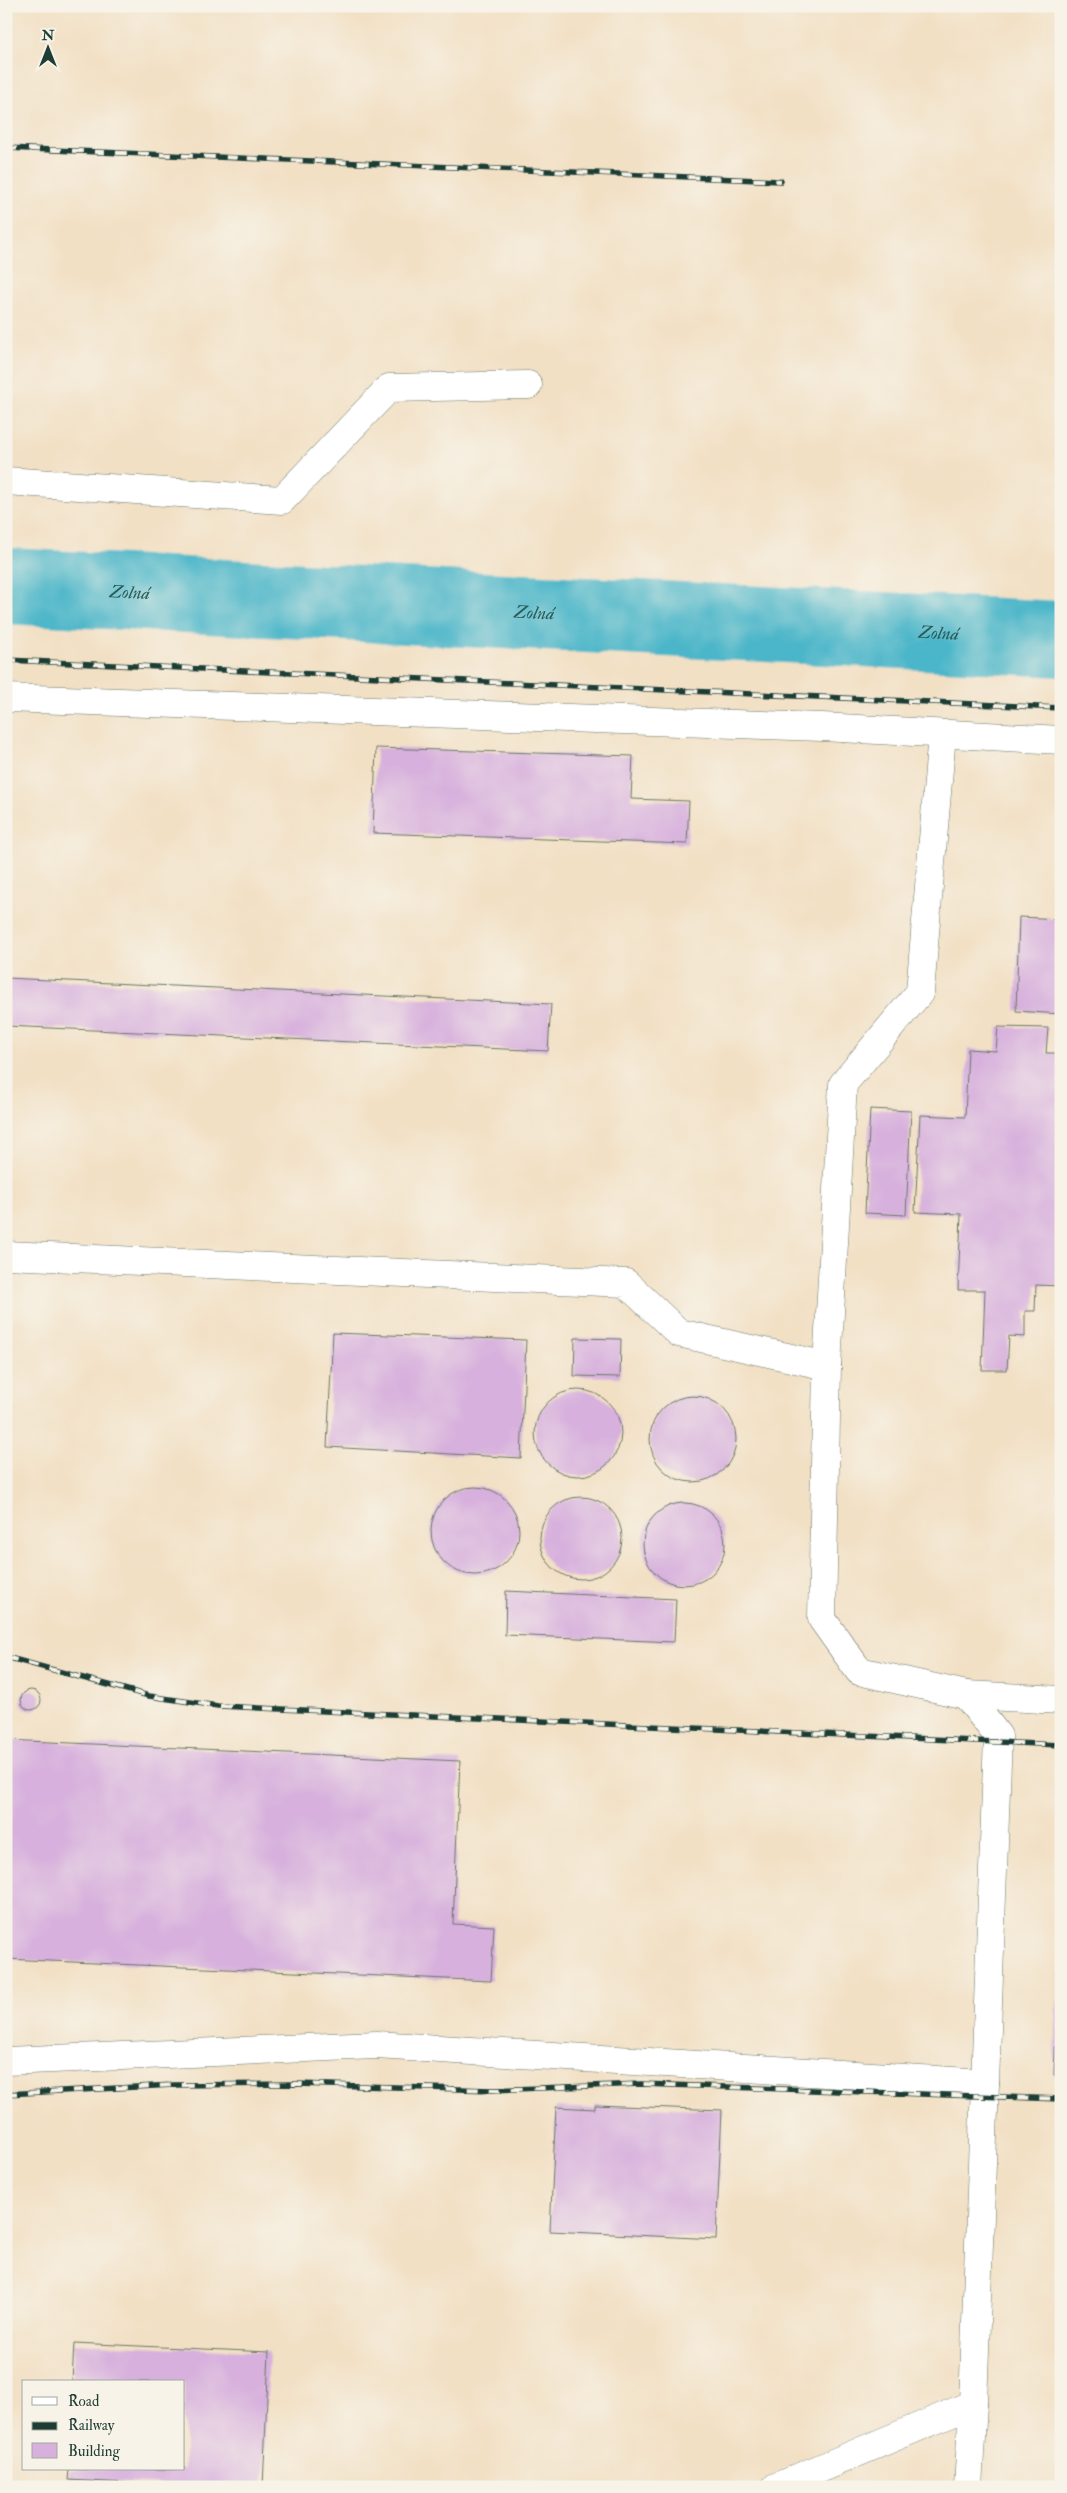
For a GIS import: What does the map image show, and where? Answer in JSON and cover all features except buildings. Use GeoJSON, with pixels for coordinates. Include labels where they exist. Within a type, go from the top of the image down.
{"type":"FeatureCollection","features":[{"type":"Feature","properties":{"kind":"lane"},"geometry":{"type":"LineString","coordinates":[[6,480],[282,500],[389,388],[528,385]]}},
{"type":"Feature","properties":{"kind":"lane"},"geometry":{"type":"LineString","coordinates":[[6,698],[822,727],[1061,740]]}},
{"type":"Feature","properties":{"kind":"lane"},"geometry":{"type":"LineString","coordinates":[[942,734],[920,992],[843,1084],[827,1366],[822,1619],[859,1671],[966,1695],[1061,1700]]}},
{"type":"Feature","properties":{"kind":"lane"},"geometry":{"type":"LineString","coordinates":[[6,1255],[626,1283],[679,1333],[827,1366]]}},
{"type":"Feature","properties":{"kind":"lane"},"geometry":{"type":"LineString","coordinates":[[966,1695],[998,1736],[973,2404],[968,2487]]}},
{"type":"Feature","properties":{"kind":"lane"},"geometry":{"type":"LineString","coordinates":[[6,2061],[376,2045],[984,2083]]}},
{"type":"Feature","properties":{"kind":"lane"},"geometry":{"type":"LineString","coordinates":[[776,2487],[973,2404]]}},
{"type":"Feature","properties":{"kind":"waterway","name":"Zolná"},"geometry":{"type":"LineString","coordinates":[[6,586],[1061,639]]}},
{"type":"Feature","properties":{"kind":"railway"},"geometry":{"type":"LineString","coordinates":[[6,148],[781,181]]}},
{"type":"Feature","properties":{"kind":"railway"},"geometry":{"type":"LineString","coordinates":[[6,660],[1061,708]]}},
{"type":"Feature","properties":{"kind":"railway"},"geometry":{"type":"LineString","coordinates":[[6,1657],[149,1696],[218,1706],[1061,1745]]}},
{"type":"Feature","properties":{"kind":"railway"},"geometry":{"type":"LineString","coordinates":[[6,2094],[174,2085],[297,2084],[492,2090],[641,2084],[1061,2099]]}}]}
